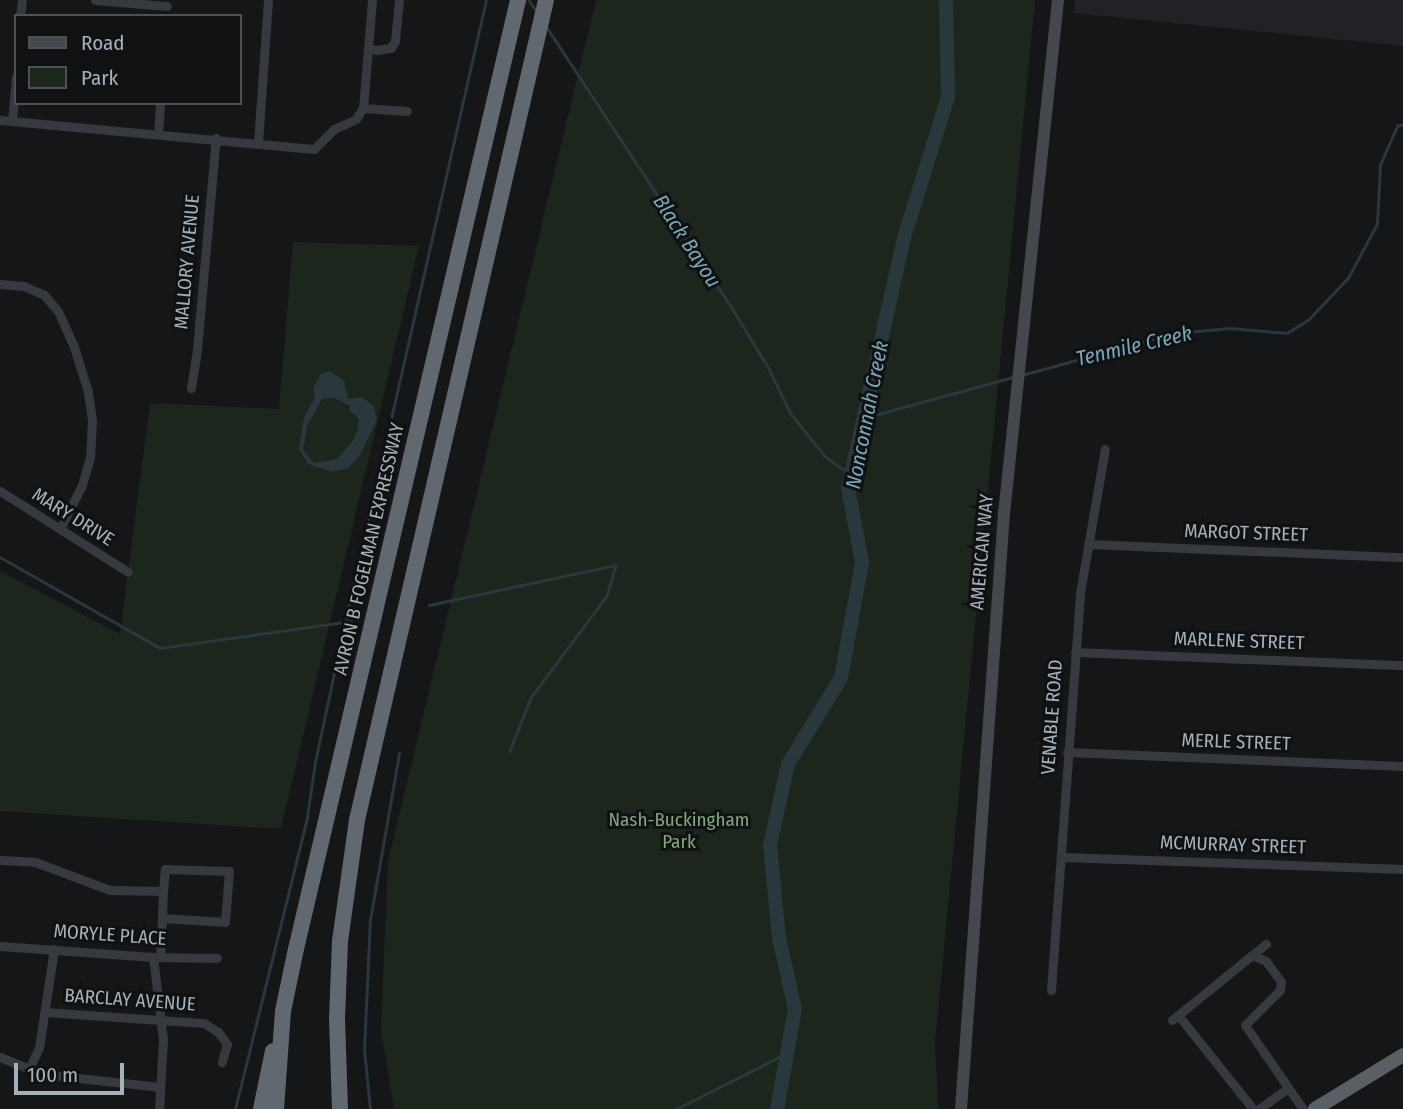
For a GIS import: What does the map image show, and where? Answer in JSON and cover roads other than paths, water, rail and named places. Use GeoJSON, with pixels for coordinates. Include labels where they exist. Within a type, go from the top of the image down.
{"type":"FeatureCollection","features":[{"type":"Feature","properties":{"kind":"highway","name":"AVRON B FOGELMAN EXPRESSWAY"},"geometry":{"type":"LineString","coordinates":[[276,1109],[283,1011],[516,0]]}},
{"type":"Feature","properties":{"kind":"highway"},"geometry":{"type":"LineString","coordinates":[[341,1105],[337,1018],[340,942],[357,820],[546,0]]}},
{"type":"Feature","properties":{"kind":"highway"},"geometry":{"type":"LineString","coordinates":[[261,1109],[283,1011]]}},
{"type":"Feature","properties":{"kind":"highway"},"geometry":{"type":"LineString","coordinates":[[1315,1109],[1403,1055]]}},
{"type":"Feature","properties":{"kind":"main road","name":"AMERICAN WAY"},"geometry":{"type":"LineString","coordinates":[[961,1109],[996,610],[1058,0]]}},
{"type":"Feature","properties":{"kind":"street"},"geometry":{"type":"LineString","coordinates":[[95,0],[167,7]]}},
{"type":"Feature","properties":{"kind":"street"},"geometry":{"type":"LineString","coordinates":[[258,143],[268,0]]}},
{"type":"Feature","properties":{"kind":"street"},"geometry":{"type":"LineString","coordinates":[[0,120],[319,147],[328,133],[356,120],[363,108],[372,0]]}},
{"type":"Feature","properties":{"kind":"street"},"geometry":{"type":"LineString","coordinates":[[368,50],[387,49],[393,45],[399,0]]}},
{"type":"Feature","properties":{"kind":"street"},"geometry":{"type":"LineString","coordinates":[[12,121],[14,98]]}},
{"type":"Feature","properties":{"kind":"street"},"geometry":{"type":"LineString","coordinates":[[158,133],[160,105]]}},
{"type":"Feature","properties":{"kind":"street"},"geometry":{"type":"LineString","coordinates":[[363,108],[407,111]]}},
{"type":"Feature","properties":{"kind":"street","name":"MALLORY AVENUE"},"geometry":{"type":"LineString","coordinates":[[191,388],[216,138]]}},
{"type":"Feature","properties":{"kind":"street"},"geometry":{"type":"LineString","coordinates":[[0,284],[24,286],[44,295],[58,311],[74,344],[88,393],[92,420],[90,457],[82,485],[60,529]]}},
{"type":"Feature","properties":{"kind":"street","name":"VENABLE ROAD"},"geometry":{"type":"LineString","coordinates":[[1051,990],[1074,652],[1088,544],[1105,449]]}},
{"type":"Feature","properties":{"kind":"street","name":"MARY DRIVE"},"geometry":{"type":"LineString","coordinates":[[0,491],[128,572]]}},
{"type":"Feature","properties":{"kind":"street","name":"MARGOT STREET"},"geometry":{"type":"LineString","coordinates":[[1088,544],[1403,557]]}},
{"type":"Feature","properties":{"kind":"street","name":"MARLENE STREET"},"geometry":{"type":"LineString","coordinates":[[1074,652],[1403,665]]}},
{"type":"Feature","properties":{"kind":"street","name":"MERLE STREET"},"geometry":{"type":"LineString","coordinates":[[1067,752],[1403,766]]}},
{"type":"Feature","properties":{"kind":"street","name":"MCMURRAY STREET"},"geometry":{"type":"LineString","coordinates":[[1062,857],[1403,869]]}},
{"type":"Feature","properties":{"kind":"street"},"geometry":{"type":"LineString","coordinates":[[0,860],[35,862],[110,890],[163,891]]}},
{"type":"Feature","properties":{"kind":"street"},"geometry":{"type":"LineString","coordinates":[[159,1109],[163,1040],[159,1020],[157,957],[165,869],[229,871],[225,922],[162,918]]}},
{"type":"Feature","properties":{"kind":"street"},"geometry":{"type":"LineString","coordinates":[[1253,1109],[1175,1018],[1266,944]]}},
{"type":"Feature","properties":{"kind":"street","name":"MORYLE PLACE"},"geometry":{"type":"LineString","coordinates":[[0,946],[157,957],[217,958]]}},
{"type":"Feature","properties":{"kind":"street","name":"BARCLAY AVENUE"},"geometry":{"type":"LineString","coordinates":[[29,1069],[39,1048],[54,949]]}},
{"type":"Feature","properties":{"kind":"street"},"geometry":{"type":"LineString","coordinates":[[1252,956],[1266,961],[1281,982],[1280,990],[1245,1025],[1303,1109]]}},
{"type":"Feature","properties":{"kind":"street","name":"BARCLAY AVENUE"},"geometry":{"type":"LineString","coordinates":[[45,1012],[204,1023],[227,1044],[222,1062]]}},
{"type":"Feature","properties":{"kind":"street"},"geometry":{"type":"LineString","coordinates":[[0,1057],[42,1074],[160,1087]]}},
{"type":"Feature","properties":{"kind":"street"},"geometry":{"type":"LineString","coordinates":[[1259,1109],[1288,1088]]}},
{"type":"Feature","properties":{"kind":"waterway"},"geometry":{"type":"LineString","coordinates":[[235,1109],[307,817],[315,762],[345,622],[486,0]]}},
{"type":"Feature","properties":{"kind":"waterway","name":"Black Bayou"},"geometry":{"type":"LineString","coordinates":[[529,0],[537,12]]}},
{"type":"Feature","properties":{"kind":"waterway","name":"Nonconnah Creek"},"geometry":{"type":"LineString","coordinates":[[777,1109],[795,1009],[779,938],[770,845],[788,764],[841,678],[862,562],[848,488],[904,238],[948,97],[946,0]]}},
{"type":"Feature","properties":{"kind":"waterway","name":"Black Bayou"},"geometry":{"type":"LineString","coordinates":[[546,26],[737,316],[768,367],[791,414],[825,456],[851,475]]}},
{"type":"Feature","properties":{"kind":"waterway","name":"Tenmile Creek"},"geometry":{"type":"LineString","coordinates":[[1022,375],[1175,333],[1231,328],[1287,333],[1308,320],[1348,278],[1377,224],[1380,165],[1397,126],[1403,124]]}},
{"type":"Feature","properties":{"kind":"waterway","name":"Tenmile Creek"},"geometry":{"type":"LineString","coordinates":[[864,418],[1013,377]]}},
{"type":"Feature","properties":{"kind":"waterway"},"geometry":{"type":"LineString","coordinates":[[0,557],[160,648],[351,621]]}},
{"type":"Feature","properties":{"kind":"waterway"},"geometry":{"type":"LineString","coordinates":[[429,605],[616,565],[607,596],[531,698],[510,751]]}},
{"type":"Feature","properties":{"kind":"waterway"},"geometry":{"type":"LineString","coordinates":[[370,1109],[364,1050],[370,920],[399,754]]}},
{"type":"Feature","properties":{"kind":"waterway"},"geometry":{"type":"LineString","coordinates":[[676,1109],[787,1053]]}},
{"type":"Feature","properties":{"kind":"park label","name":"Nash-Buckingham Park"},"geometry":{"type":"Point","coordinates":[679,831]}}]}
